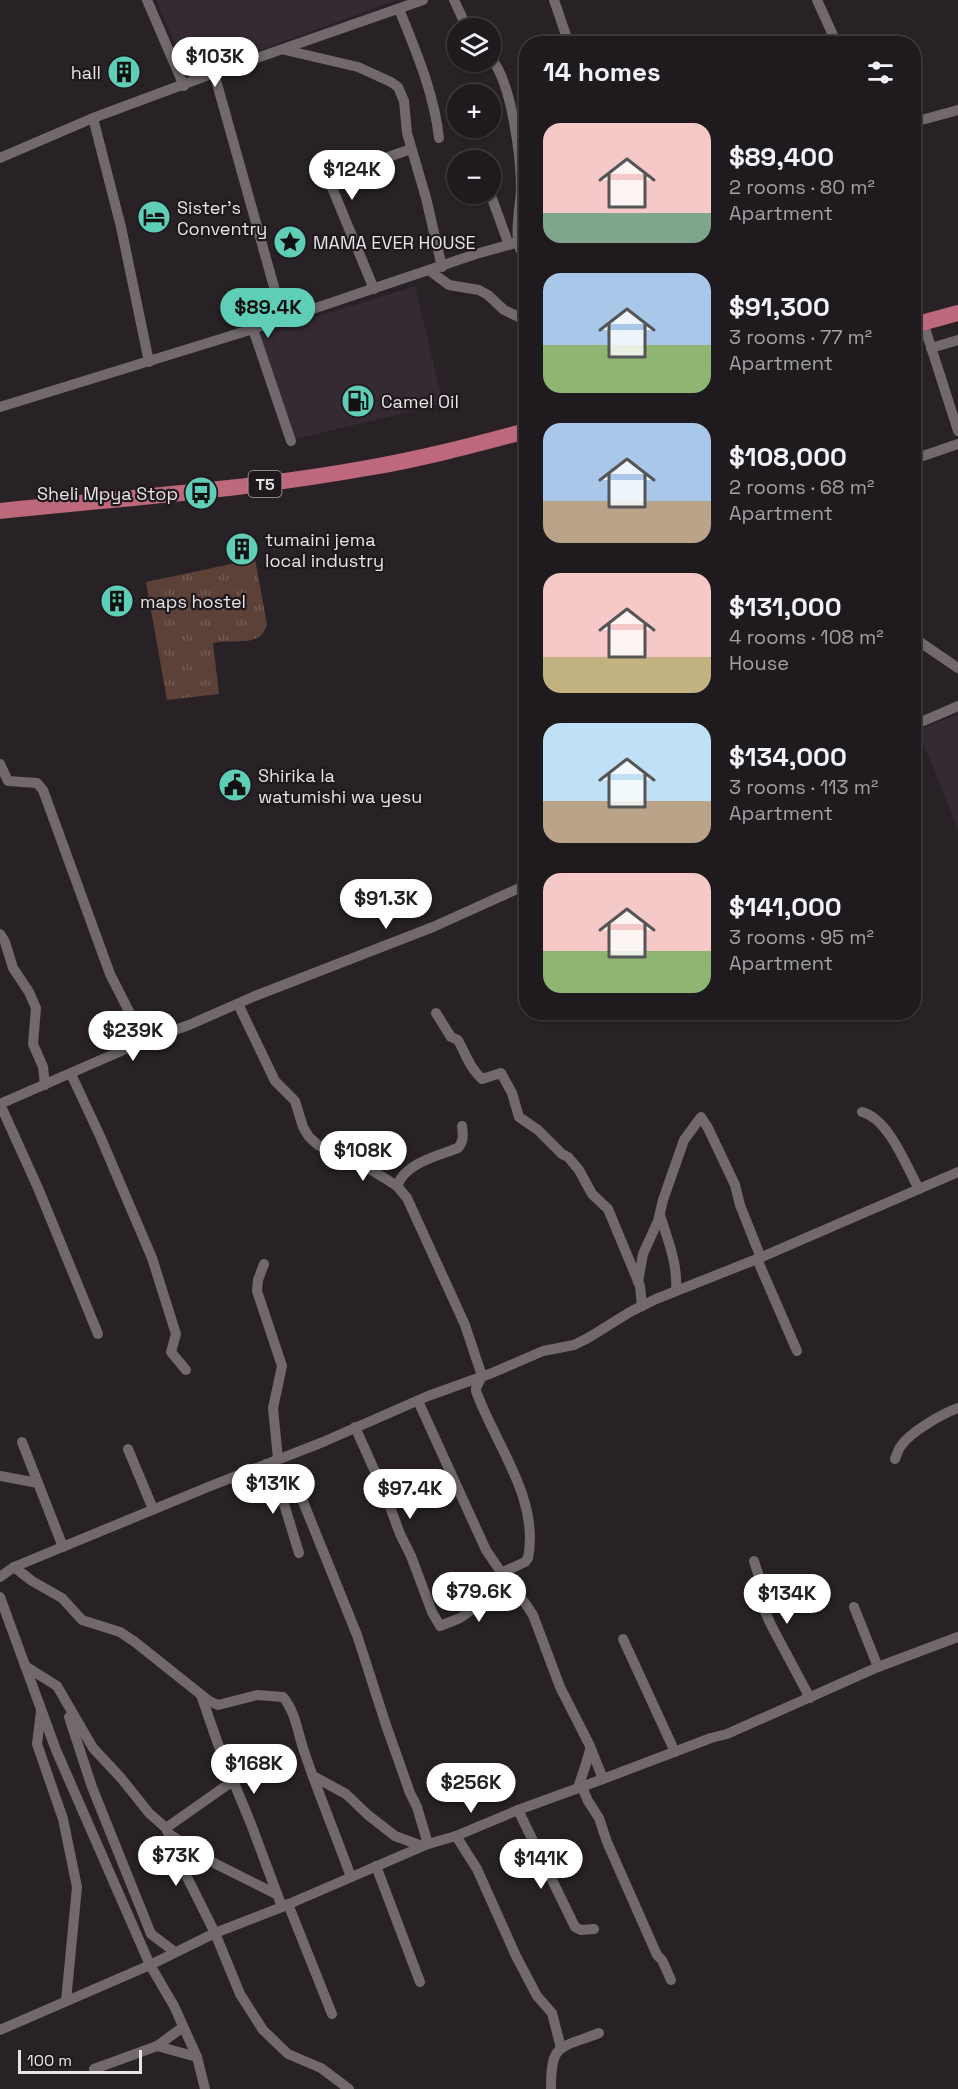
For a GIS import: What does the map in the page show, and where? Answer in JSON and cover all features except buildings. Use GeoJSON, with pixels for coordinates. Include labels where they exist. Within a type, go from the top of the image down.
{"type":"FeatureCollection","features":[{"type":"Feature","properties":{"kind":"highway"},"geometry":{"type":"LineString","coordinates":[[921,323],[958,313]]}},
{"type":"Feature","properties":{"kind":"highway","name":"T5"},"geometry":{"type":"LineString","coordinates":[[0,510],[260,485],[316,477],[419,458],[519,433]]}},
{"type":"Feature","properties":{"kind":"street"},"geometry":{"type":"LineString","coordinates":[[147,0],[184,86]]}},
{"type":"Feature","properties":{"kind":"street"},"geometry":{"type":"LineString","coordinates":[[0,158],[93,118],[423,0]]}},
{"type":"Feature","properties":{"kind":"street"},"geometry":{"type":"LineString","coordinates":[[454,0],[462,18]]}},
{"type":"Feature","properties":{"kind":"street"},"geometry":{"type":"LineString","coordinates":[[555,0],[566,36]]}},
{"type":"Feature","properties":{"kind":"street"},"geometry":{"type":"LineString","coordinates":[[817,0],[833,36]]}},
{"type":"Feature","properties":{"kind":"street"},"geometry":{"type":"LineString","coordinates":[[399,9],[430,90],[439,138]]}},
{"type":"Feature","properties":{"kind":"street"},"geometry":{"type":"LineString","coordinates":[[285,50],[358,67],[398,87],[404,101],[407,133],[426,198],[442,267]]}},
{"type":"Feature","properties":{"kind":"street"},"geometry":{"type":"LineString","coordinates":[[499,72],[519,152]]}},
{"type":"Feature","properties":{"kind":"street"},"geometry":{"type":"LineString","coordinates":[[214,73],[283,319]]}},
{"type":"Feature","properties":{"kind":"street"},"geometry":{"type":"LineString","coordinates":[[921,121],[958,110]]}},
{"type":"Feature","properties":{"kind":"street"},"geometry":{"type":"LineString","coordinates":[[93,118],[122,227],[148,362]]}},
{"type":"Feature","properties":{"kind":"street"},"geometry":{"type":"LineString","coordinates":[[374,289],[328,178],[411,149]]}},
{"type":"Feature","properties":{"kind":"street"},"geometry":{"type":"LineString","coordinates":[[496,204],[518,243]]}},
{"type":"Feature","properties":{"kind":"street"},"geometry":{"type":"LineString","coordinates":[[518,243],[519,225]]}},
{"type":"Feature","properties":{"kind":"street"},"geometry":{"type":"LineString","coordinates":[[0,407],[253,329],[476,254],[518,243]]}},
{"type":"Feature","properties":{"kind":"street"},"geometry":{"type":"LineString","coordinates":[[430,271],[449,285],[479,290],[504,310],[519,317]]}},
{"type":"Feature","properties":{"kind":"street"},"geometry":{"type":"LineString","coordinates":[[253,329],[291,441]]}},
{"type":"Feature","properties":{"kind":"street"},"geometry":{"type":"LineString","coordinates":[[921,330],[931,348],[958,431]]}},
{"type":"Feature","properties":{"kind":"street"},"geometry":{"type":"LineString","coordinates":[[931,348],[958,340]]}},
{"type":"Feature","properties":{"kind":"street"},"geometry":{"type":"LineString","coordinates":[[921,457],[958,444]]}},
{"type":"Feature","properties":{"kind":"street"},"geometry":{"type":"LineString","coordinates":[[921,643],[958,668]]}},
{"type":"Feature","properties":{"kind":"street"},"geometry":{"type":"LineString","coordinates":[[921,722],[958,706]]}},
{"type":"Feature","properties":{"kind":"street"},"geometry":{"type":"LineString","coordinates":[[0,764],[8,781],[37,783],[43,790],[110,974],[144,1041]]}},
{"type":"Feature","properties":{"kind":"street"},"geometry":{"type":"LineString","coordinates":[[98,1334],[47,1209],[0,1104],[144,1041],[189,1026],[238,1004],[433,927],[519,888]]}},
{"type":"Feature","properties":{"kind":"street"},"geometry":{"type":"LineString","coordinates":[[0,934],[5,942],[13,968],[29,992],[36,1008],[33,1044],[43,1067],[45,1085]]}},
{"type":"Feature","properties":{"kind":"street"},"geometry":{"type":"LineString","coordinates":[[238,1004],[275,1081],[295,1101],[303,1127],[309,1137],[318,1145],[355,1160],[397,1186],[416,1214],[442,1278],[465,1325],[482,1376],[476,1391],[512,1466],[523,1498],[531,1531],[528,1558],[525,1562],[508,1569],[504,1575]]}},
{"type":"Feature","properties":{"kind":"street"},"geometry":{"type":"LineString","coordinates":[[436,1014],[451,1037],[458,1040],[475,1073],[482,1079],[501,1074],[512,1093],[519,1117],[538,1130],[568,1157],[579,1170],[592,1194],[608,1209],[642,1293],[642,1306]]}},
{"type":"Feature","properties":{"kind":"street"},"geometry":{"type":"LineString","coordinates":[[71,1074],[152,1258],[176,1334],[171,1352],[186,1370]]}},
{"type":"Feature","properties":{"kind":"street"},"geometry":{"type":"LineString","coordinates":[[862,1112],[879,1120],[919,1189]]}},
{"type":"Feature","properties":{"kind":"street"},"geometry":{"type":"LineString","coordinates":[[638,1283],[643,1254],[660,1215],[684,1140],[701,1117],[735,1185],[759,1258],[796,1351]]}},
{"type":"Feature","properties":{"kind":"street"},"geometry":{"type":"LineString","coordinates":[[397,1186],[410,1168],[458,1148],[464,1137],[462,1126]]}},
{"type":"Feature","properties":{"kind":"street"},"geometry":{"type":"LineString","coordinates":[[0,1577],[14,1567],[153,1509],[272,1464],[417,1401],[543,1351],[574,1345],[642,1306],[958,1172]]}},
{"type":"Feature","properties":{"kind":"street"},"geometry":{"type":"LineString","coordinates":[[660,1215],[675,1259],[676,1291]]}},
{"type":"Feature","properties":{"kind":"street"},"geometry":{"type":"LineString","coordinates":[[264,1264],[257,1291],[282,1366],[273,1408],[272,1464],[299,1553]]}},
{"type":"Feature","properties":{"kind":"street"},"geometry":{"type":"LineString","coordinates":[[417,1401],[486,1550],[504,1575],[505,1582],[533,1615],[560,1687],[590,1746],[603,1779]]}},
{"type":"Feature","properties":{"kind":"street"},"geometry":{"type":"LineString","coordinates":[[895,1459],[900,1446],[908,1439],[926,1425],[958,1408]]}},
{"type":"Feature","properties":{"kind":"street"},"geometry":{"type":"LineString","coordinates":[[356,1427],[411,1556],[432,1612],[440,1626],[460,1618],[490,1598],[512,1589]]}},
{"type":"Feature","properties":{"kind":"street"},"geometry":{"type":"LineString","coordinates":[[22,1442],[63,1547]]}},
{"type":"Feature","properties":{"kind":"street"},"geometry":{"type":"LineString","coordinates":[[128,1449],[153,1509]]}},
{"type":"Feature","properties":{"kind":"street"},"geometry":{"type":"LineString","coordinates":[[272,1464],[291,1472],[308,1510],[357,1635],[382,1715],[417,1807],[425,1845]]}},
{"type":"Feature","properties":{"kind":"street"},"geometry":{"type":"LineString","coordinates":[[0,1476],[38,1483]]}},
{"type":"Feature","properties":{"kind":"street"},"geometry":{"type":"LineString","coordinates":[[754,1561],[760,1580],[756,1591],[765,1614],[810,1698]]}},
{"type":"Feature","properties":{"kind":"street"},"geometry":{"type":"LineString","coordinates":[[14,1567],[32,1581],[62,1598],[82,1620],[120,1632],[135,1642],[209,1701],[218,1705],[257,1695],[283,1697],[289,1704],[351,1877]]}},
{"type":"Feature","properties":{"kind":"street"},"geometry":{"type":"LineString","coordinates":[[0,1597],[56,1750],[150,1965],[197,2057],[205,2089]]}},
{"type":"Feature","properties":{"kind":"street"},"geometry":{"type":"LineString","coordinates":[[854,1607],[878,1667]]}},
{"type":"Feature","properties":{"kind":"street"},"geometry":{"type":"LineString","coordinates":[[0,2030],[150,1965],[215,1933],[285,1906],[425,1845],[456,1836],[518,1810],[727,1734],[878,1667],[958,1637]]}},
{"type":"Feature","properties":{"kind":"street"},"geometry":{"type":"LineString","coordinates":[[623,1640],[675,1752]]}},
{"type":"Feature","properties":{"kind":"street"},"geometry":{"type":"LineString","coordinates":[[25,1666],[57,1686],[93,1748],[167,1831],[216,1864],[276,1894]]}},
{"type":"Feature","properties":{"kind":"street"},"geometry":{"type":"LineString","coordinates":[[201,1694],[276,1894],[285,1906],[332,2014]]}},
{"type":"Feature","properties":{"kind":"street"},"geometry":{"type":"LineString","coordinates":[[63,1696],[92,1787],[151,1934],[175,1952]]}},
{"type":"Feature","properties":{"kind":"street"},"geometry":{"type":"LineString","coordinates":[[41,1709],[37,1744],[63,1819],[77,1887],[66,2001]]}},
{"type":"Feature","properties":{"kind":"street"},"geometry":{"type":"LineString","coordinates":[[590,1746],[580,1788],[599,1818],[606,1842],[657,1955],[662,1960],[671,1980]]}},
{"type":"Feature","properties":{"kind":"street"},"geometry":{"type":"LineString","coordinates":[[313,1776],[346,1794],[395,1836],[425,1845]]}},
{"type":"Feature","properties":{"kind":"street"},"geometry":{"type":"LineString","coordinates":[[167,1831],[233,1781]]}},
{"type":"Feature","properties":{"kind":"street"},"geometry":{"type":"LineString","coordinates":[[518,1810],[575,1927],[581,1930],[594,1929]]}},
{"type":"Feature","properties":{"kind":"street"},"geometry":{"type":"LineString","coordinates":[[167,1831],[215,1933],[240,1994],[262,2030],[288,2054],[321,2068],[348,2089]]}},
{"type":"Feature","properties":{"kind":"street"},"geometry":{"type":"LineString","coordinates":[[456,1836],[477,1869],[516,1956],[537,1996],[552,2013],[561,2048]]}},
{"type":"Feature","properties":{"kind":"street"},"geometry":{"type":"LineString","coordinates":[[376,1866],[420,1982]]}},
{"type":"Feature","properties":{"kind":"street"},"geometry":{"type":"LineString","coordinates":[[94,2069],[157,2046],[183,2027]]}},
{"type":"Feature","properties":{"kind":"street"},"geometry":{"type":"LineString","coordinates":[[551,2089],[551,2065],[555,2054],[561,2048],[599,2033]]}},
{"type":"Feature","properties":{"kind":"street"},"geometry":{"type":"LineString","coordinates":[[157,2046],[197,2057]]}},
{"type":"Feature","properties":{"kind":"shaded area"},"geometry":{"type":"Polygon","coordinates":[[[156,0],[397,0],[189,76],[156,0]]]}},
{"type":"Feature","properties":{"kind":"shaded area"},"geometry":{"type":"Polygon","coordinates":[[[415,286],[443,404],[295,439],[259,335],[415,286]]]}},
{"type":"Feature","properties":{"kind":"shaded area"},"geometry":{"type":"Polygon","coordinates":[[[958,714],[958,830],[921,738],[921,729],[958,714]]]}},
{"type":"Feature","properties":{"kind":"green space"},"geometry":{"type":"Polygon","coordinates":[[[255,559],[267,624],[264,632],[253,640],[213,643],[219,694],[167,700],[146,582],[255,559]]]}},
{"type":"Feature","properties":{"kind":"place","name":"hall"},"geometry":{"type":"Point","coordinates":[124,72]}},
{"type":"Feature","properties":{"kind":"place","name":"Sister's Conventry"},"geometry":{"type":"Point","coordinates":[154,217]}},
{"type":"Feature","properties":{"kind":"place","name":"MAMA EVER HOUSE"},"geometry":{"type":"Point","coordinates":[290,242]}},
{"type":"Feature","properties":{"kind":"place","name":"Camel Oil"},"geometry":{"type":"Point","coordinates":[358,401]}},
{"type":"Feature","properties":{"kind":"place","name":"Sheli Mpya Stop"},"geometry":{"type":"Point","coordinates":[201,493]}},
{"type":"Feature","properties":{"kind":"place","name":"tumaini jema local industry"},"geometry":{"type":"Point","coordinates":[242,549]}},
{"type":"Feature","properties":{"kind":"place","name":"maps hostel"},"geometry":{"type":"Point","coordinates":[117,601]}},
{"type":"Feature","properties":{"kind":"place","name":"Shirika la watumishi wa yesu"},"geometry":{"type":"Point","coordinates":[235,785]}}]}
